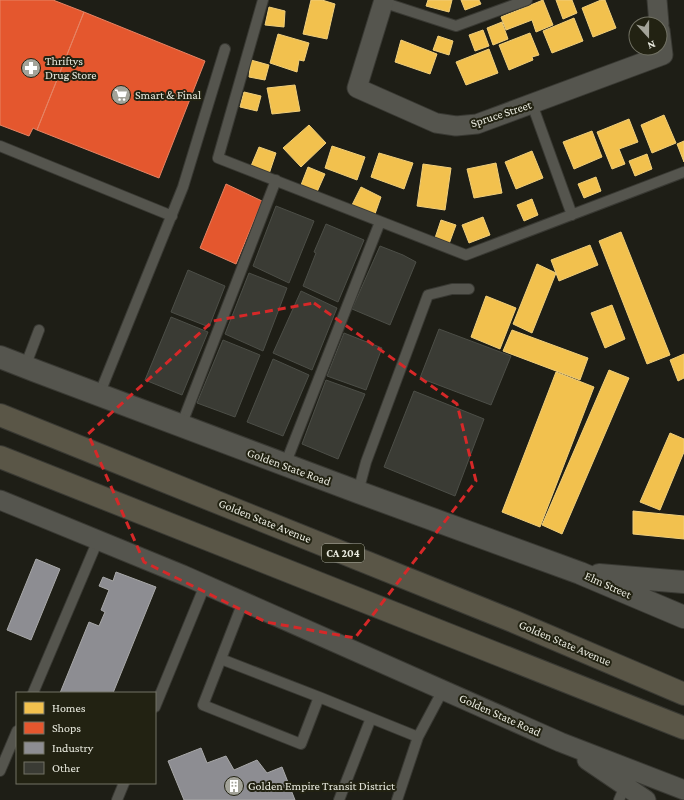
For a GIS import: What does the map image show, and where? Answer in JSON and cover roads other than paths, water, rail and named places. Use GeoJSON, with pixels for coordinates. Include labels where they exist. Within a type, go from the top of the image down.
{"type":"FeatureCollection","features":[{"type":"Feature","properties":{"kind":"highway","name":"Golden State Avenue"},"geometry":{"type":"LineString","coordinates":[[0,415],[508,619],[684,694]]}},
{"type":"Feature","properties":{"kind":"highway"},"geometry":{"type":"LineString","coordinates":[[0,457],[684,728]]}},
{"type":"Feature","properties":{"kind":"street"},"geometry":{"type":"LineString","coordinates":[[657,0],[658,16]]}},
{"type":"Feature","properties":{"kind":"street","name":"Spruce Street"},"geometry":{"type":"LineString","coordinates":[[382,1],[357,88],[436,123],[456,126],[477,124],[660,56]]}},
{"type":"Feature","properties":{"kind":"street","name":"Golden State Road"},"geometry":{"type":"LineString","coordinates":[[0,357],[285,465],[580,573]]}},
{"type":"Feature","properties":{"kind":"street","name":"Golden State Road"},"geometry":{"type":"LineString","coordinates":[[0,500],[205,585],[560,742],[684,790]]}},
{"type":"Feature","properties":{"kind":"street","name":"Elm Street"},"geometry":{"type":"LineString","coordinates":[[580,573],[684,582]]}},
{"type":"Feature","properties":{"kind":"street","name":"Elm Street"},"geometry":{"type":"LineString","coordinates":[[580,573],[684,617]]}},
{"type":"Feature","properties":{"kind":"street","name":"Golden State Road"},"geometry":{"type":"LineString","coordinates":[[560,742],[622,793],[646,800]]}},
{"type":"Feature","properties":{"kind":"lane"},"geometry":{"type":"LineString","coordinates":[[264,0],[218,158],[466,255],[684,172]]}},
{"type":"Feature","properties":{"kind":"lane"},"geometry":{"type":"LineString","coordinates":[[382,1],[456,26],[527,0]]}},
{"type":"Feature","properties":{"kind":"lane"},"geometry":{"type":"LineString","coordinates":[[99,395],[184,186],[225,49]]}},
{"type":"Feature","properties":{"kind":"lane"},"geometry":{"type":"LineString","coordinates":[[532,104],[572,215]]}},
{"type":"Feature","properties":{"kind":"lane"},"geometry":{"type":"LineString","coordinates":[[0,146],[172,216]]}},
{"type":"Feature","properties":{"kind":"lane"},"geometry":{"type":"LineString","coordinates":[[181,426],[276,180]]}},
{"type":"Feature","properties":{"kind":"lane"},"geometry":{"type":"LineString","coordinates":[[285,465],[380,222]]}},
{"type":"Feature","properties":{"kind":"lane"},"geometry":{"type":"LineString","coordinates":[[358,492],[366,462],[428,295],[452,289],[469,289]]}},
{"type":"Feature","properties":{"kind":"lane"},"geometry":{"type":"LineString","coordinates":[[25,367],[39,330]]}},
{"type":"Feature","properties":{"kind":"lane"},"geometry":{"type":"LineString","coordinates":[[33,692],[98,540]]}},
{"type":"Feature","properties":{"kind":"lane"},"geometry":{"type":"LineString","coordinates":[[156,705],[205,585]]}},
{"type":"Feature","properties":{"kind":"lane"},"geometry":{"type":"LineString","coordinates":[[243,602],[203,705],[301,744],[319,698]]}},
{"type":"Feature","properties":{"kind":"lane"},"geometry":{"type":"LineString","coordinates":[[221,659],[418,738]]}},
{"type":"Feature","properties":{"kind":"lane"},"geometry":{"type":"LineString","coordinates":[[397,800],[418,738],[443,690]]}},
{"type":"Feature","properties":{"kind":"lane"},"geometry":{"type":"LineString","coordinates":[[340,800],[371,718]]}},
{"type":"Feature","properties":{"kind":"lane"},"geometry":{"type":"LineString","coordinates":[[0,771],[16,733]]}},
{"type":"Feature","properties":{"kind":"lane"},"geometry":{"type":"LineString","coordinates":[[117,800],[124,784]]}},
{"type":"Feature","properties":{"kind":"place","name":"Thriftys Drug Store"},"geometry":{"type":"Point","coordinates":[31,68]}},
{"type":"Feature","properties":{"kind":"place","name":"Smart & Final"},"geometry":{"type":"Point","coordinates":[121,95]}},
{"type":"Feature","properties":{"kind":"place","name":"Golden Empire Transit District"},"geometry":{"type":"Point","coordinates":[234,786]}}]}
